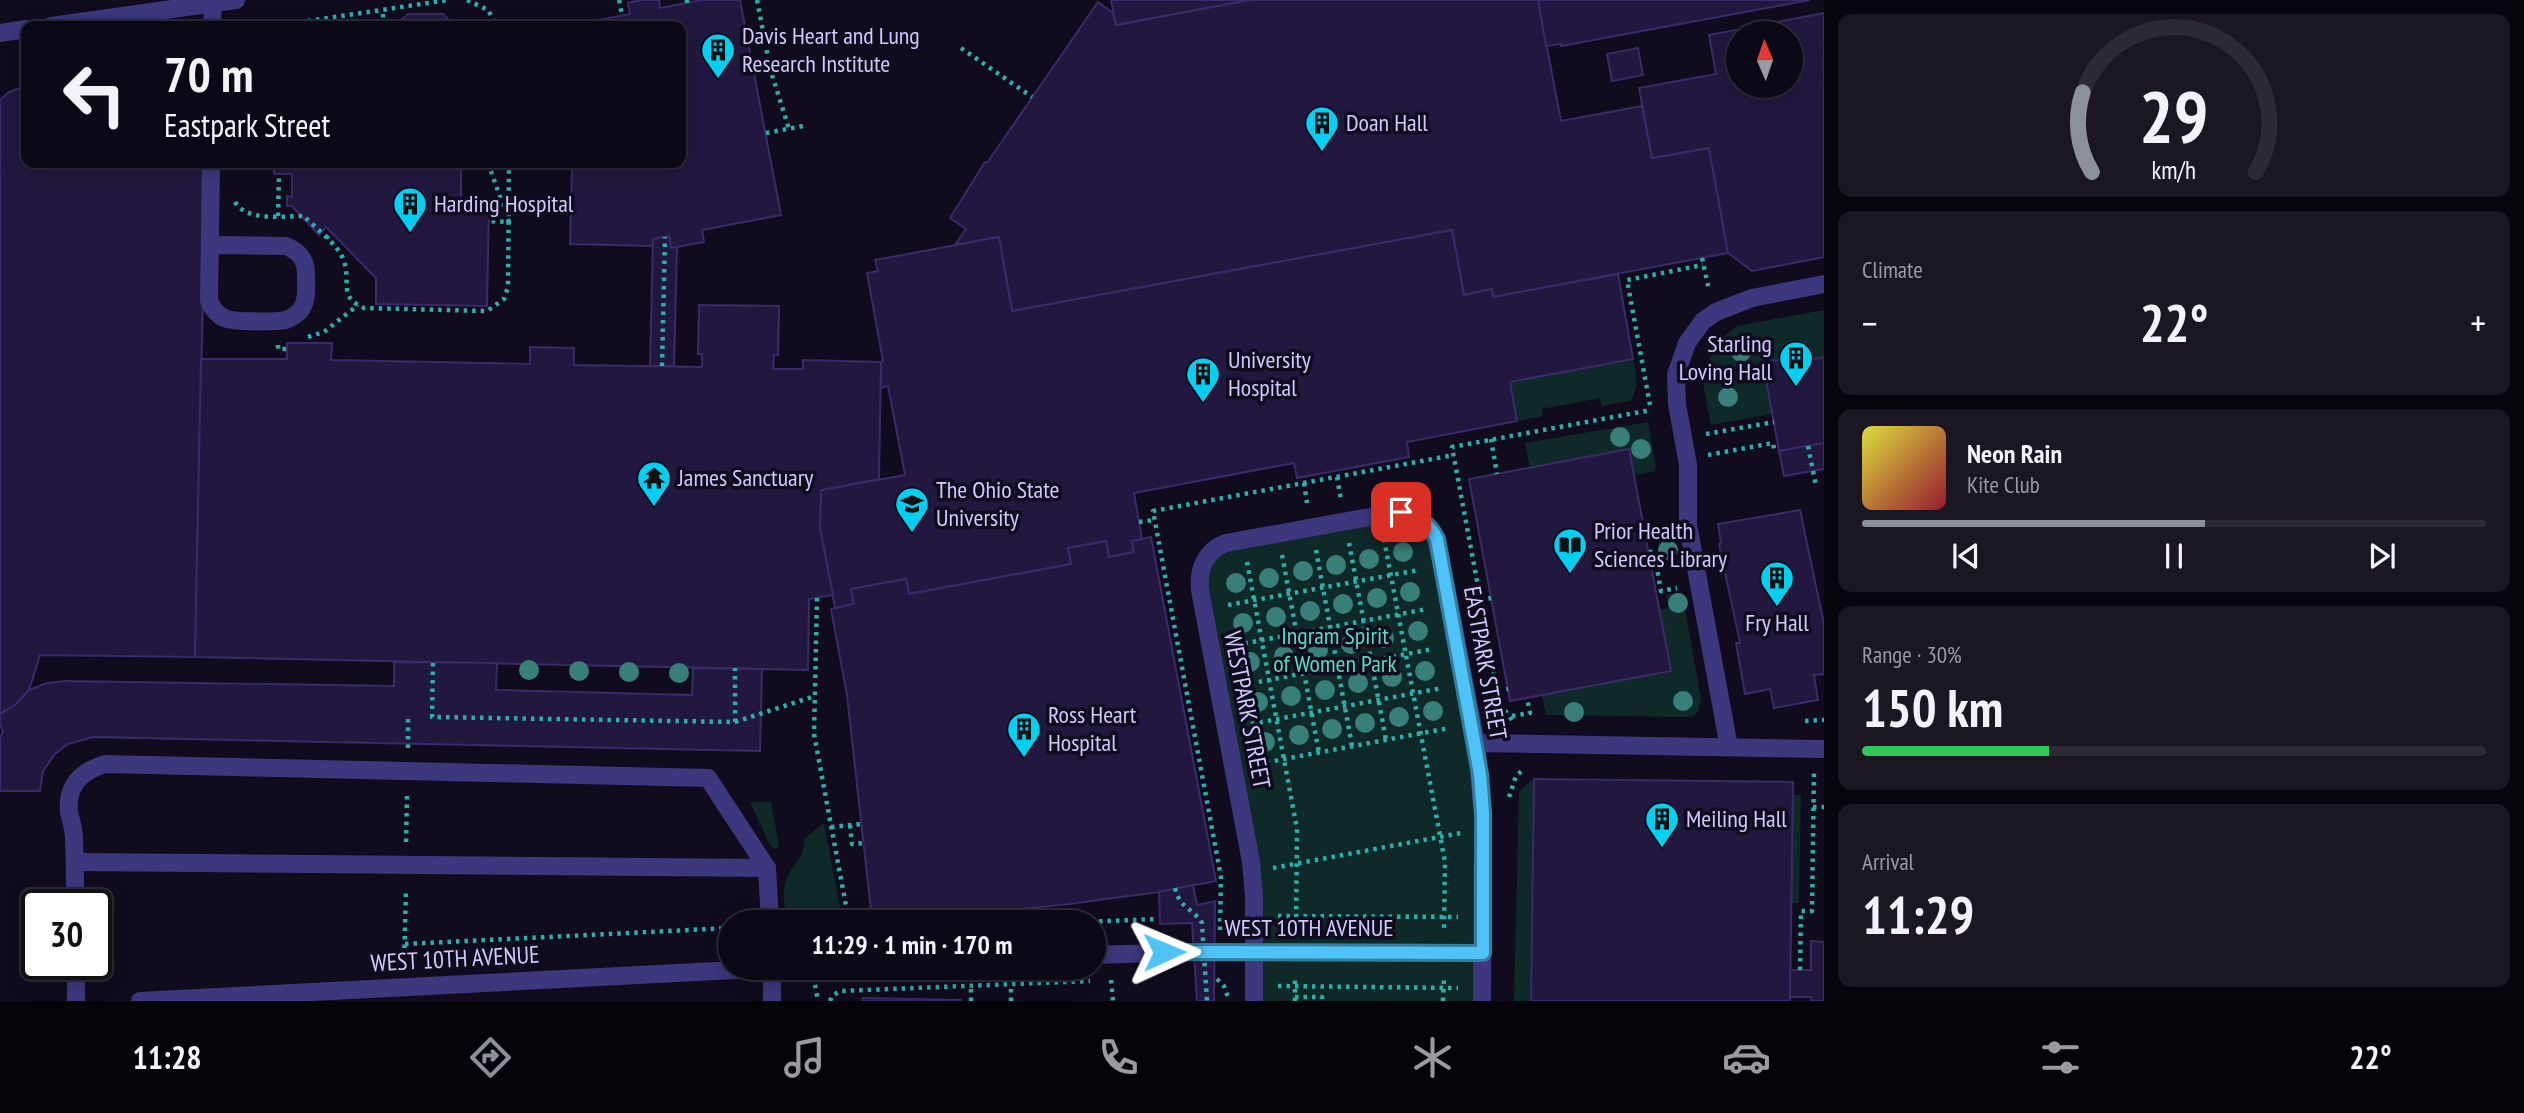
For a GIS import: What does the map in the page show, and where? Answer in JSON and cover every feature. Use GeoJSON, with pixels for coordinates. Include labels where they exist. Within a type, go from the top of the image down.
{"type":"FeatureCollection","features":[{"type":"Feature","properties":{"kind":"street"},"geometry":{"type":"LineString","coordinates":[[86,21],[236,0]]}},
{"type":"Feature","properties":{"kind":"street"},"geometry":{"type":"LineString","coordinates":[[212,21],[213,3]]}},
{"type":"Feature","properties":{"kind":"street"},"geometry":{"type":"LineString","coordinates":[[0,33],[21,30]]}},
{"type":"Feature","properties":{"kind":"street"},"geometry":{"type":"LineString","coordinates":[[210,245],[286,246],[293,249],[304,260],[306,267],[306,300],[298,313],[285,320],[228,319],[211,307],[209,300],[211,168]]}},
{"type":"Feature","properties":{"kind":"street"},"geometry":{"type":"LineString","coordinates":[[1730,747],[1688,524],[1688,465],[1677,404],[1676,374],[1687,343],[1703,321],[1713,314],[1752,298],[1824,284]]}},
{"type":"Feature","properties":{"kind":"street","name":"EASTPARK STREET"},"geometry":{"type":"LineString","coordinates":[[1328,524],[1404,512],[1419,518],[1429,527],[1438,546],[1480,774],[1483,828],[1482,994]]}},
{"type":"Feature","properties":{"kind":"street","name":"WESTPARK STREET"},"geometry":{"type":"LineString","coordinates":[[1254,994],[1252,872],[1200,590],[1201,570],[1206,557],[1219,546],[1328,524]]}},
{"type":"Feature","properties":{"kind":"street"},"geometry":{"type":"LineString","coordinates":[[1476,743],[1824,749]]}},
{"type":"Feature","properties":{"kind":"street"},"geometry":{"type":"LineString","coordinates":[[75,889],[74,831],[69,809],[71,791],[79,778],[90,769],[105,764],[708,778],[766,868],[769,910]]}},
{"type":"Feature","properties":{"kind":"street"},"geometry":{"type":"LineString","coordinates":[[75,862],[766,868]]}},
{"type":"Feature","properties":{"kind":"street","name":"WEST 10TH AVENUE"},"geometry":{"type":"LineString","coordinates":[[1106,955],[1483,953]]}},
{"type":"Feature","properties":{"kind":"street","name":"WEST 10TH AVENUE"},"geometry":{"type":"LineString","coordinates":[[140,1001],[351,995],[718,972]]}},
{"type":"Feature","properties":{"kind":"street"},"geometry":{"type":"LineString","coordinates":[[76,980],[76,1001]]}},
{"type":"Feature","properties":{"kind":"street"},"geometry":{"type":"LineString","coordinates":[[772,1001],[773,980]]}},
{"type":"Feature","properties":{"kind":"path"},"geometry":{"type":"LineString","coordinates":[[306,21],[448,0]]}},
{"type":"Feature","properties":{"kind":"path"},"geometry":{"type":"LineString","coordinates":[[467,0],[488,10],[494,21]]}},
{"type":"Feature","properties":{"kind":"path"},"geometry":{"type":"LineString","coordinates":[[619,0],[622,15]]}},
{"type":"Feature","properties":{"kind":"path"},"geometry":{"type":"LineString","coordinates":[[757,0],[770,68],[789,129]]}},
{"type":"Feature","properties":{"kind":"path"},"geometry":{"type":"LineString","coordinates":[[383,9],[383,21]]}},
{"type":"Feature","properties":{"kind":"path"},"geometry":{"type":"LineString","coordinates":[[961,48],[1032,97]]}},
{"type":"Feature","properties":{"kind":"path"},"geometry":{"type":"LineString","coordinates":[[766,133],[803,126]]}},
{"type":"Feature","properties":{"kind":"path"},"geometry":{"type":"LineString","coordinates":[[490,168],[509,222]]}},
{"type":"Feature","properties":{"kind":"path"},"geometry":{"type":"LineString","coordinates":[[234,195],[237,204],[246,213],[304,216],[343,258],[349,296],[364,308],[487,312],[500,305],[507,293],[509,168]]}},
{"type":"Feature","properties":{"kind":"path"},"geometry":{"type":"LineString","coordinates":[[278,216],[279,174]]}},
{"type":"Feature","properties":{"kind":"path"},"geometry":{"type":"LineString","coordinates":[[488,221],[509,222]]}},
{"type":"Feature","properties":{"kind":"path"},"geometry":{"type":"LineString","coordinates":[[326,238],[331,233]]}},
{"type":"Feature","properties":{"kind":"path"},"geometry":{"type":"LineString","coordinates":[[663,366],[665,237]]}},
{"type":"Feature","properties":{"kind":"path"},"geometry":{"type":"LineString","coordinates":[[1653,422],[1627,279],[1703,265]]}},
{"type":"Feature","properties":{"kind":"path"},"geometry":{"type":"LineString","coordinates":[[1520,772],[1512,716],[1503,710],[1498,691],[1452,447],[1651,410]]}},
{"type":"Feature","properties":{"kind":"path"},"geometry":{"type":"LineString","coordinates":[[1704,435],[1774,422]]}},
{"type":"Feature","properties":{"kind":"path"},"geometry":{"type":"LineString","coordinates":[[1702,424],[1710,467]]}},
{"type":"Feature","properties":{"kind":"path"},"geometry":{"type":"LineString","coordinates":[[1491,439],[1497,474]]}},
{"type":"Feature","properties":{"kind":"path"},"geometry":{"type":"LineString","coordinates":[[1707,456],[1773,443],[1774,450]]}},
{"type":"Feature","properties":{"kind":"path"},"geometry":{"type":"LineString","coordinates":[[1808,446],[1816,486]]}},
{"type":"Feature","properties":{"kind":"path"},"geometry":{"type":"LineString","coordinates":[[1454,455],[1388,464],[1337,477],[1320,477],[1304,483],[1153,511],[1155,540],[1221,877],[1483,828]]}},
{"type":"Feature","properties":{"kind":"path"},"geometry":{"type":"LineString","coordinates":[[1337,477],[1328,524],[1323,588],[1352,746]]}},
{"type":"Feature","properties":{"kind":"path"},"geometry":{"type":"LineString","coordinates":[[1304,483],[1356,581],[1386,740]]}},
{"type":"Feature","properties":{"kind":"path"},"geometry":{"type":"LineString","coordinates":[[1380,515],[1445,862],[1444,918]]}},
{"type":"Feature","properties":{"kind":"path"},"geometry":{"type":"LineString","coordinates":[[1139,522],[1154,520]]}},
{"type":"Feature","properties":{"kind":"path"},"geometry":{"type":"LineString","coordinates":[[1278,534],[1319,752]]}},
{"type":"Feature","properties":{"kind":"path"},"geometry":{"type":"LineString","coordinates":[[1243,540],[1297,829],[1296,916],[1483,916]]}},
{"type":"Feature","properties":{"kind":"path"},"geometry":{"type":"LineString","coordinates":[[1649,552],[1654,552],[1660,584]]}},
{"type":"Feature","properties":{"kind":"path"},"geometry":{"type":"LineString","coordinates":[[1254,600],[1391,575]]}},
{"type":"Feature","properties":{"kind":"path"},"geometry":{"type":"LineString","coordinates":[[817,598],[814,734],[847,910]]}},
{"type":"Feature","properties":{"kind":"path"},"geometry":{"type":"LineString","coordinates":[[1211,650],[1491,598]]}},
{"type":"Feature","properties":{"kind":"path"},"geometry":{"type":"LineString","coordinates":[[1186,695],[1457,645]]}},
{"type":"Feature","properties":{"kind":"path"},"geometry":{"type":"LineString","coordinates":[[433,663],[432,717],[735,722],[815,696]]}},
{"type":"Feature","properties":{"kind":"path"},"geometry":{"type":"LineString","coordinates":[[735,668],[735,722]]}},
{"type":"Feature","properties":{"kind":"path"},"geometry":{"type":"LineString","coordinates":[[1226,729],[1464,684]]}},
{"type":"Feature","properties":{"kind":"path"},"geometry":{"type":"LineString","coordinates":[[1498,691],[1508,689]]}},
{"type":"Feature","properties":{"kind":"path"},"geometry":{"type":"LineString","coordinates":[[1233,768],[1530,713],[1527,698]]}},
{"type":"Feature","properties":{"kind":"path"},"geometry":{"type":"LineString","coordinates":[[1800,970],[1801,911],[1812,912],[1814,768]]}},
{"type":"Feature","properties":{"kind":"path"},"geometry":{"type":"LineString","coordinates":[[1813,807],[1824,807]]}},
{"type":"Feature","properties":{"kind":"path"},"geometry":{"type":"LineString","coordinates":[[831,827],[862,824]]}},
{"type":"Feature","properties":{"kind":"path"},"geometry":{"type":"LineString","coordinates":[[850,825],[852,844],[864,843]]}},
{"type":"Feature","properties":{"kind":"path"},"geometry":{"type":"LineString","coordinates":[[1175,888],[1178,900],[1202,923],[1207,1001]]}},
{"type":"Feature","properties":{"kind":"path"},"geometry":{"type":"LineString","coordinates":[[1106,921],[1157,919]]}},
{"type":"Feature","properties":{"kind":"path"},"geometry":{"type":"LineString","coordinates":[[405,944],[718,929]]}},
{"type":"Feature","properties":{"kind":"path"},"geometry":{"type":"LineString","coordinates":[[1217,979],[1224,986],[1254,994],[1482,994]]}},
{"type":"Feature","properties":{"kind":"path"},"geometry":{"type":"LineString","coordinates":[[814,980],[818,1001]]}},
{"type":"Feature","properties":{"kind":"path"},"geometry":{"type":"LineString","coordinates":[[1111,980],[1114,1001]]}},
{"type":"Feature","properties":{"kind":"path"},"geometry":{"type":"LineString","coordinates":[[830,1001],[832,996],[840,991],[1124,980]]}},
{"type":"Feature","properties":{"kind":"path"},"geometry":{"type":"LineString","coordinates":[[1011,984],[1011,1001]]}},
{"type":"Feature","properties":{"kind":"path"},"geometry":{"type":"LineString","coordinates":[[971,986],[971,1001]]}},
{"type":"Feature","properties":{"kind":"path"},"geometry":{"type":"LineString","coordinates":[[1295,997],[1322,997],[1322,1001]]}},
{"type":"Feature","properties":{"kind":"green space"},"geometry":{"type":"Polygon","coordinates":[[[1824,310],[1824,357],[1799,362],[1797,356],[1763,363],[1772,414],[1711,425],[1703,383],[1704,370],[1717,342],[1737,326],[1824,310]]]}},
{"type":"Feature","properties":{"kind":"green space"},"geometry":{"type":"Polygon","coordinates":[[[1633,359],[1636,386],[1630,401],[1602,406],[1600,398],[1542,409],[1543,416],[1517,421],[1510,382],[1633,359]]]}},
{"type":"Feature","properties":{"kind":"green space"},"geometry":{"type":"Polygon","coordinates":[[[1648,422],[1656,467],[1653,472],[1634,475],[1629,449],[1530,468],[1525,443],[1648,422]]]}},
{"type":"Feature","properties":{"kind":"green space","name":"Ingram Spirit of Women Park"},"geometry":{"type":"Polygon","coordinates":[[[1397,512],[1425,522],[1476,743],[1482,1001],[1254,1001],[1254,916],[1200,590],[1212,551],[1397,512]]]}},
{"type":"Feature","properties":{"kind":"green space"},"geometry":{"type":"Polygon","coordinates":[[[1682,592],[1701,699],[1698,712],[1692,717],[1546,715],[1542,695],[1659,610],[1669,608],[1666,595],[1682,592]]]}},
{"type":"Feature","properties":{"kind":"green space"},"geometry":{"type":"Polygon","coordinates":[[[1534,779],[1531,1001],[1514,1001],[1519,791],[1534,779]]]}},
{"type":"Feature","properties":{"kind":"green space"},"geometry":{"type":"Polygon","coordinates":[[[1792,795],[1801,795],[1799,903],[1791,903],[1792,795]]]}},
{"type":"Feature","properties":{"kind":"green space"},"geometry":{"type":"Polygon","coordinates":[[[750,802],[771,802],[779,845],[777,849],[771,847],[750,802]]]}},
{"type":"Feature","properties":{"kind":"green space"},"geometry":{"type":"Polygon","coordinates":[[[824,823],[841,910],[786,910],[786,879],[801,855],[804,839],[824,823]]]}},
{"type":"Feature","properties":{"kind":"building","name":"Davis Heart and Lung Research Institute"},"geometry":{"type":"Polygon","coordinates":[[[659,0],[660,8],[702,0],[740,0],[781,215],[702,230],[704,242],[671,248],[669,236],[653,239],[653,246],[570,244],[572,168],[686,168],[686,21],[593,21],[630,14],[628,3],[659,0]]]}},
{"type":"Feature","properties":{"kind":"building"},"geometry":{"type":"Polygon","coordinates":[[[1111,0],[1250,0],[1116,25],[1111,0]]]}},
{"type":"Feature","properties":{"kind":"building","name":"Doan Hall"},"geometry":{"type":"Polygon","coordinates":[[[1250,0],[1538,0],[1561,121],[1642,106],[1652,158],[1709,148],[1728,253],[1493,297],[1492,289],[1464,295],[1452,230],[1012,311],[999,237],[955,245],[966,229],[950,218],[985,162],[987,163],[1098,2],[1113,13],[1116,25],[1250,0]]]}},
{"type":"Feature","properties":{"kind":"building"},"geometry":{"type":"Polygon","coordinates":[[[1538,0],[1810,0],[1561,46],[1546,46],[1538,0]]]}},
{"type":"Feature","properties":{"kind":"building"},"geometry":{"type":"Polygon","coordinates":[[[1824,13],[1824,257],[1752,271],[1728,253],[1709,148],[1652,158],[1639,88],[1716,74],[1709,35],[1726,32],[1726,98],[1803,98],[1803,21],[1782,21],[1824,13]]]}},
{"type":"Feature","properties":{"kind":"building"},"geometry":{"type":"Polygon","coordinates":[[[408,14],[443,14],[450,21],[400,21],[408,14]]]}},
{"type":"Feature","properties":{"kind":"building"},"geometry":{"type":"Polygon","coordinates":[[[1638,48],[1643,75],[1612,81],[1607,54],[1638,48]]]}},
{"type":"Feature","properties":{"kind":"building"},"geometry":{"type":"Polygon","coordinates":[[[21,88],[21,168],[206,168],[195,657],[40,655],[29,690],[15,705],[0,714],[0,100],[9,92],[21,88]]]}},
{"type":"Feature","properties":{"kind":"building","name":"Harding Hospital"},"geometry":{"type":"Polygon","coordinates":[[[274,168],[461,168],[461,201],[466,201],[466,204],[489,204],[487,306],[376,304],[376,278],[326,227],[319,235],[292,206],[287,206],[287,196],[292,197],[292,174],[274,174],[274,168]]]}},
{"type":"Feature","properties":{"kind":"building","name":"University Hospital"},"geometry":{"type":"Polygon","coordinates":[[[1452,230],[1464,295],[1492,289],[1493,297],[1618,274],[1633,359],[1510,382],[1517,421],[1407,442],[1409,457],[1297,478],[1294,463],[1134,493],[1142,539],[1132,541],[1134,552],[1109,557],[1106,541],[1068,548],[1071,564],[909,594],[906,579],[851,589],[854,604],[835,608],[820,528],[821,490],[905,475],[888,386],[881,388],[883,361],[867,273],[878,271],[875,260],[999,237],[1012,311],[1452,230]]]}},
{"type":"Feature","properties":{"kind":"building"},"geometry":{"type":"Polygon","coordinates":[[[669,236],[671,248],[677,247],[674,366],[650,366],[653,239],[669,236]]]}},
{"type":"Feature","properties":{"kind":"building"},"geometry":{"type":"Polygon","coordinates":[[[699,305],[779,306],[778,355],[774,355],[773,369],[803,369],[803,360],[881,362],[879,479],[821,490],[820,528],[833,595],[809,599],[808,670],[195,657],[201,359],[287,359],[287,343],[332,343],[331,360],[530,364],[530,347],[574,348],[574,365],[702,367],[702,354],[698,354],[699,305]]]}},
{"type":"Feature","properties":{"kind":"building","name":"Starling Loving Hall"},"geometry":{"type":"Polygon","coordinates":[[[1798,356],[1799,362],[1824,357],[1824,443],[1779,451],[1763,363],[1798,356]]]}},
{"type":"Feature","properties":{"kind":"building"},"geometry":{"type":"Polygon","coordinates":[[[1824,443],[1824,469],[1784,476],[1779,451],[1824,443]]]}},
{"type":"Feature","properties":{"kind":"building","name":"Prior Health Sciences Library"},"geometry":{"type":"Polygon","coordinates":[[[1629,449],[1671,671],[1510,701],[1469,479],[1629,449]]]}},
{"type":"Feature","properties":{"kind":"building","name":"Fry Hall"},"geometry":{"type":"Polygon","coordinates":[[[1800,510],[1824,624],[1824,674],[1814,675],[1818,700],[1774,708],[1770,689],[1745,694],[1736,643],[1740,643],[1719,544],[1718,524],[1800,510]]]}},
{"type":"Feature","properties":{"kind":"building","name":"Ross Heart Hospital"},"geometry":{"type":"Polygon","coordinates":[[[1151,537],[1216,881],[1159,892],[1011,910],[871,910],[847,695],[831,609],[854,604],[851,589],[906,579],[909,594],[1071,564],[1068,548],[1106,541],[1109,557],[1134,552],[1132,541],[1151,537]]]}},
{"type":"Feature","properties":{"kind":"building"},"geometry":{"type":"Polygon","coordinates":[[[394,662],[497,663],[496,690],[692,695],[693,668],[762,669],[760,751],[93,737],[68,744],[55,754],[43,771],[40,791],[0,791],[0,738],[3,732],[0,714],[15,705],[29,690],[47,683],[66,681],[394,686],[394,662]]]}},
{"type":"Feature","properties":{"kind":"building","name":"Meiling Hall"},"geometry":{"type":"Polygon","coordinates":[[[1534,779],[1793,782],[1790,1001],[1531,1001],[1534,779]]]}},
{"type":"Feature","properties":{"kind":"building"},"geometry":{"type":"Polygon","coordinates":[[[1193,885],[1197,905],[1215,901],[1214,1001],[1197,1001],[1192,923],[1160,924],[1159,892],[1193,885]]]}},
{"type":"Feature","properties":{"kind":"building"},"geometry":{"type":"Polygon","coordinates":[[[1811,941],[1824,942],[1824,1001],[1811,1001],[1811,997],[1790,997],[1790,970],[1811,970],[1811,941]]]}},
{"type":"Feature","properties":{"kind":"building"},"geometry":{"type":"Polygon","coordinates":[[[863,998],[961,1000],[961,1001],[862,1001],[863,998]]]}},
{"type":"Feature","properties":{"kind":"place","name":"Davis Heart and Lung Research Institute"},"geometry":{"type":"Point","coordinates":[718,80]}},
{"type":"Feature","properties":{"kind":"place","name":"Doan Hall"},"geometry":{"type":"Point","coordinates":[1322,153]}},
{"type":"Feature","properties":{"kind":"place","name":"Harding Hospital"},"geometry":{"type":"Point","coordinates":[410,234]}},
{"type":"Feature","properties":{"kind":"place","name":"Starling Loving Hall"},"geometry":{"type":"Point","coordinates":[1796,388]}},
{"type":"Feature","properties":{"kind":"place","name":"University Hospital"},"geometry":{"type":"Point","coordinates":[1203,404]}},
{"type":"Feature","properties":{"kind":"place","name":"James Sanctuary"},"geometry":{"type":"Point","coordinates":[654,508]}},
{"type":"Feature","properties":{"kind":"place","name":"The Ohio State University"},"geometry":{"type":"Point","coordinates":[912,534]}},
{"type":"Feature","properties":{"kind":"place","name":"Prior Health Sciences Library"},"geometry":{"type":"Point","coordinates":[1570,575]}},
{"type":"Feature","properties":{"kind":"place","name":"Fry Hall"},"geometry":{"type":"Point","coordinates":[1777,608]}},
{"type":"Feature","properties":{"kind":"place","name":"Ross Heart Hospital"},"geometry":{"type":"Point","coordinates":[1024,759]}},
{"type":"Feature","properties":{"kind":"place","name":"Meiling Hall"},"geometry":{"type":"Point","coordinates":[1662,849]}},
{"type":"Feature","properties":{"kind":"route"},"geometry":{"type":"LineString","coordinates":[[1164,952],[1483,953],[1483,814],[1476,743],[1437,539],[1425,522],[1412,514],[1401,512]]}}]}
